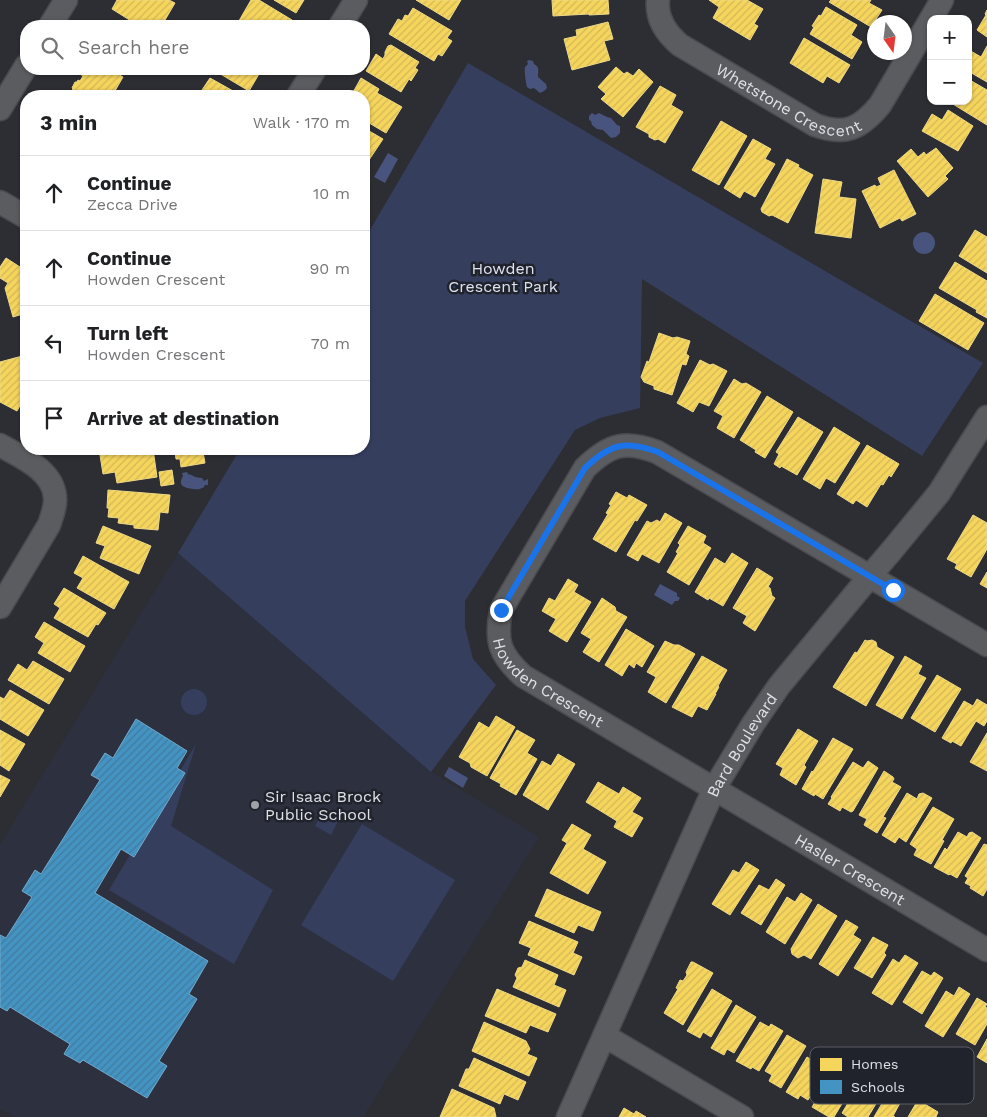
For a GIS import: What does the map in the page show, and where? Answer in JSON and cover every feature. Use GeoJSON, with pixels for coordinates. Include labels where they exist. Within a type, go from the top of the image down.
{"type":"FeatureCollection","features":[{"type":"Feature","properties":{"kind":"street"},"geometry":{"type":"LineString","coordinates":[[54,20],[66,0]]}},
{"type":"Feature","properties":{"kind":"street"},"geometry":{"type":"LineString","coordinates":[[344,20],[356,0]]}},
{"type":"Feature","properties":{"kind":"street","name":"Whetstone Crescent"},"geometry":{"type":"LineString","coordinates":[[658,0],[659,12],[664,27],[671,38],[680,45],[815,125],[829,130],[852,128],[871,116],[880,105],[927,26]]}},
{"type":"Feature","properties":{"kind":"street","name":"Whetstone Crescent"},"geometry":{"type":"LineString","coordinates":[[933,15],[942,0]]}},
{"type":"Feature","properties":{"kind":"street"},"geometry":{"type":"LineString","coordinates":[[0,109],[21,75]]}},
{"type":"Feature","properties":{"kind":"street"},"geometry":{"type":"LineString","coordinates":[[302,90],[311,75]]}},
{"type":"Feature","properties":{"kind":"street"},"geometry":{"type":"LineString","coordinates":[[0,202],[20,214]]}},
{"type":"Feature","properties":{"kind":"street","name":"Bard Boulevard"},"geometry":{"type":"LineString","coordinates":[[568,1117],[714,790],[753,724],[779,686],[939,493],[987,417]]}},
{"type":"Feature","properties":{"kind":"street"},"geometry":{"type":"LineString","coordinates":[[0,445],[44,473],[52,485],[55,498],[49,525],[0,607]]}},
{"type":"Feature","properties":{"kind":"street","name":"Howden Crescent"},"geometry":{"type":"LineString","coordinates":[[714,790],[524,676],[510,664],[503,652],[498,634],[501,610],[585,468],[596,457],[609,449],[625,445],[641,446],[658,452],[987,645]]}},
{"type":"Feature","properties":{"kind":"street","name":"Hasler Crescent"},"geometry":{"type":"LineString","coordinates":[[714,790],[987,950]]}},
{"type":"Feature","properties":{"kind":"street"},"geometry":{"type":"LineString","coordinates":[[605,1036],[742,1117]]}},
{"type":"Feature","properties":{"kind":"shaded area"},"geometry":{"type":"Polygon","coordinates":[[[529,60],[533,61],[537,66],[538,77],[546,84],[547,88],[540,93],[534,88],[530,89],[527,87],[525,67],[529,60]]]}},
{"type":"Feature","properties":{"kind":"shaded area"},"geometry":{"type":"Polygon","coordinates":[[[592,113],[595,115],[599,113],[611,118],[620,126],[620,133],[616,137],[611,138],[603,130],[597,129],[589,120],[589,116],[592,113]]]}},
{"type":"Feature","properties":{"kind":"shaded area"},"geometry":{"type":"Polygon","coordinates":[[[388,153],[398,159],[385,183],[374,177],[388,153]]]}},
{"type":"Feature","properties":{"kind":"shaded area"},"geometry":{"type":"Polygon","coordinates":[[[924,232],[932,235],[935,243],[932,251],[924,254],[916,251],[913,243],[916,235],[924,232]]]}},
{"type":"Feature","properties":{"kind":"shaded area"},"geometry":{"type":"Polygon","coordinates":[[[187,472],[202,478],[204,481],[208,479],[208,485],[198,489],[183,486],[181,484],[182,473],[187,472]]]}},
{"type":"Feature","properties":{"kind":"shaded area","name":"Sir Isaac Brock Public School"},"geometry":{"type":"Polygon","coordinates":[[[178,553],[431,772],[539,837],[363,1117],[15,1117],[0,1109],[0,845],[178,553]]]}},
{"type":"Feature","properties":{"kind":"shaded area"},"geometry":{"type":"Polygon","coordinates":[[[660,584],[677,593],[677,596],[680,598],[678,601],[675,601],[672,605],[654,595],[660,584]]]}},
{"type":"Feature","properties":{"kind":"shaded area"},"geometry":{"type":"Polygon","coordinates":[[[449,767],[468,778],[463,788],[444,776],[449,767]]]}},
{"type":"Feature","properties":{"kind":"green space","name":"Howden Crescent Park"},"geometry":{"type":"Polygon","coordinates":[[[468,63],[983,363],[922,456],[642,279],[640,408],[600,418],[575,430],[465,601],[465,627],[473,659],[496,685],[431,772],[178,553],[236,455],[370,455],[370,230],[468,63]]]}},
{"type":"Feature","properties":{"kind":"green space"},"geometry":{"type":"Polygon","coordinates":[[[194,689],[203,693],[207,702],[203,711],[194,715],[185,711],[181,702],[185,693],[194,689]]]}},
{"type":"Feature","properties":{"kind":"green space"},"geometry":{"type":"Polygon","coordinates":[[[196,744],[171,826],[273,890],[234,964],[109,890],[196,744]]]}},
{"type":"Feature","properties":{"kind":"green space"},"geometry":{"type":"Polygon","coordinates":[[[325,807],[341,815],[331,835],[315,826],[325,807]]]}},
{"type":"Feature","properties":{"kind":"green space"},"geometry":{"type":"Polygon","coordinates":[[[362,824],[455,880],[393,981],[301,925],[362,824]]]}},
{"type":"Feature","properties":{"kind":"building: Homes"},"geometry":{"type":"Polygon","coordinates":[[[117,0],[169,0],[175,3],[165,20],[130,20],[112,9],[117,0]]]}},
{"type":"Feature","properties":{"kind":"building: Homes"},"geometry":{"type":"Polygon","coordinates":[[[251,0],[259,0],[292,20],[239,20],[251,0]]]}},
{"type":"Feature","properties":{"kind":"building: Homes"},"geometry":{"type":"Polygon","coordinates":[[[274,0],[304,0],[296,13],[274,0]]]}},
{"type":"Feature","properties":{"kind":"building: Homes"},"geometry":{"type":"Polygon","coordinates":[[[416,0],[461,0],[449,20],[416,0]]]}},
{"type":"Feature","properties":{"kind":"building: Homes"},"geometry":{"type":"Polygon","coordinates":[[[552,0],[608,0],[609,14],[553,16],[552,0]]]}},
{"type":"Feature","properties":{"kind":"building: Homes"},"geometry":{"type":"Polygon","coordinates":[[[709,0],[747,0],[763,9],[754,24],[758,26],[750,40],[713,18],[719,7],[709,0]]]}},
{"type":"Feature","properties":{"kind":"building: Homes"},"geometry":{"type":"Polygon","coordinates":[[[831,0],[871,0],[869,3],[882,10],[879,15],[867,15],[867,25],[829,2],[831,0]]]}},
{"type":"Feature","properties":{"kind":"building: Homes"},"geometry":{"type":"Polygon","coordinates":[[[826,7],[857,25],[851,35],[862,42],[852,59],[810,34],[814,27],[812,26],[826,7]]]}},
{"type":"Feature","properties":{"kind":"building: Homes"},"geometry":{"type":"Polygon","coordinates":[[[413,8],[452,31],[447,38],[452,41],[442,56],[438,54],[434,61],[389,34],[398,19],[402,21],[405,15],[408,16],[413,8]]]}},
{"type":"Feature","properties":{"kind":"building: Homes"},"geometry":{"type":"Polygon","coordinates":[[[987,10],[987,37],[977,30],[987,10]]]}},
{"type":"Feature","properties":{"kind":"building: Homes"},"geometry":{"type":"Polygon","coordinates":[[[608,22],[613,39],[604,41],[610,60],[572,70],[564,39],[577,36],[576,30],[608,22]]]}},
{"type":"Feature","properties":{"kind":"building: Homes"},"geometry":{"type":"Polygon","coordinates":[[[804,38],[850,65],[839,83],[827,76],[823,83],[790,63],[804,38]]]}},
{"type":"Feature","properties":{"kind":"building: Homes"},"geometry":{"type":"Polygon","coordinates":[[[391,45],[419,62],[415,68],[418,70],[411,81],[409,79],[401,92],[370,73],[370,64],[376,54],[383,59],[388,46],[391,45]]]}},
{"type":"Feature","properties":{"kind":"building: Homes"},"geometry":{"type":"Polygon","coordinates":[[[987,46],[987,82],[972,73],[972,52],[981,57],[987,46]]]}},
{"type":"Feature","properties":{"kind":"building: Homes"},"geometry":{"type":"Polygon","coordinates":[[[616,67],[624,74],[627,72],[633,76],[639,69],[653,82],[623,117],[601,99],[606,94],[598,87],[616,67]]]}},
{"type":"Feature","properties":{"kind":"building: Homes"},"geometry":{"type":"Polygon","coordinates":[[[81,75],[120,75],[123,77],[115,90],[72,90],[75,82],[80,81],[83,76],[81,75]]]}},
{"type":"Feature","properties":{"kind":"building: Homes"},"geometry":{"type":"Polygon","coordinates":[[[222,75],[258,75],[250,90],[222,75]]]}},
{"type":"Feature","properties":{"kind":"building: Homes"},"geometry":{"type":"Polygon","coordinates":[[[210,78],[231,90],[202,90],[210,78]]]}},
{"type":"Feature","properties":{"kind":"building: Homes"},"geometry":{"type":"Polygon","coordinates":[[[361,78],[379,89],[377,93],[402,107],[386,133],[370,124],[370,90],[354,90],[361,78]]]}},
{"type":"Feature","properties":{"kind":"building: Homes"},"geometry":{"type":"Polygon","coordinates":[[[972,81],[987,90],[987,125],[954,105],[972,105],[972,81]]]}},
{"type":"Feature","properties":{"kind":"building: Homes"},"geometry":{"type":"Polygon","coordinates":[[[660,86],[676,95],[671,105],[683,112],[665,143],[649,137],[649,134],[636,127],[660,86]]]}},
{"type":"Feature","properties":{"kind":"building: Homes"},"geometry":{"type":"Polygon","coordinates":[[[948,110],[973,126],[958,151],[922,131],[932,114],[942,120],[948,110]]]}},
{"type":"Feature","properties":{"kind":"building: Homes"},"geometry":{"type":"Polygon","coordinates":[[[721,121],[747,136],[719,185],[692,170],[721,121]]]}},
{"type":"Feature","properties":{"kind":"building: Homes"},"geometry":{"type":"Polygon","coordinates":[[[370,131],[383,139],[370,158],[370,131]]]}},
{"type":"Feature","properties":{"kind":"building: Homes"},"geometry":{"type":"Polygon","coordinates":[[[753,139],[771,149],[765,159],[775,164],[755,197],[744,191],[740,198],[724,188],[753,139]]]}},
{"type":"Feature","properties":{"kind":"building: Homes"},"geometry":{"type":"Polygon","coordinates":[[[936,148],[953,168],[945,176],[948,179],[928,197],[897,161],[911,149],[918,157],[924,152],[926,155],[936,148]]]}},
{"type":"Feature","properties":{"kind":"building: Homes"},"geometry":{"type":"Polygon","coordinates":[[[787,159],[813,175],[788,223],[772,215],[769,216],[762,212],[761,209],[787,159]]]}},
{"type":"Feature","properties":{"kind":"building: Homes"},"geometry":{"type":"Polygon","coordinates":[[[894,170],[916,214],[902,221],[900,218],[880,228],[862,191],[875,185],[876,187],[881,185],[878,178],[894,170]]]}},
{"type":"Feature","properties":{"kind":"building: Homes"},"geometry":{"type":"Polygon","coordinates":[[[823,179],[842,182],[839,197],[856,199],[851,238],[815,233],[823,179]]]}},
{"type":"Feature","properties":{"kind":"building: Homes"},"geometry":{"type":"Polygon","coordinates":[[[975,230],[987,237],[987,273],[959,256],[975,230]]]}},
{"type":"Feature","properties":{"kind":"building: Homes"},"geometry":{"type":"Polygon","coordinates":[[[6,258],[20,267],[20,315],[13,317],[5,288],[8,283],[0,278],[0,267],[6,258]]]}},
{"type":"Feature","properties":{"kind":"building: Homes"},"geometry":{"type":"Polygon","coordinates":[[[955,262],[987,281],[987,318],[939,288],[955,262]]]}},
{"type":"Feature","properties":{"kind":"building: Homes"},"geometry":{"type":"Polygon","coordinates":[[[935,294],[984,323],[968,350],[919,321],[935,294]]]}},
{"type":"Feature","properties":{"kind":"building: Homes"},"geometry":{"type":"Polygon","coordinates":[[[659,333],[690,341],[686,354],[689,356],[686,365],[682,364],[672,395],[654,389],[654,386],[644,382],[641,377],[647,361],[649,362],[659,333]]]}},
{"type":"Feature","properties":{"kind":"building: Homes"},"geometry":{"type":"Polygon","coordinates":[[[20,357],[20,406],[17,411],[0,402],[0,362],[20,357]]]}},
{"type":"Feature","properties":{"kind":"building: Homes"},"geometry":{"type":"Polygon","coordinates":[[[700,360],[727,371],[709,406],[699,402],[693,412],[677,403],[700,360]]]}},
{"type":"Feature","properties":{"kind":"building: Homes"},"geometry":{"type":"Polygon","coordinates":[[[734,379],[742,384],[746,383],[761,392],[734,438],[717,428],[723,416],[714,411],[734,379]]]}},
{"type":"Feature","properties":{"kind":"building: Homes"},"geometry":{"type":"Polygon","coordinates":[[[767,396],[793,412],[765,458],[740,440],[767,396]]]}},
{"type":"Feature","properties":{"kind":"building: Homes"},"geometry":{"type":"Polygon","coordinates":[[[798,417],[823,432],[797,475],[774,464],[779,454],[776,452],[798,417]]]}},
{"type":"Feature","properties":{"kind":"building: Homes"},"geometry":{"type":"Polygon","coordinates":[[[834,427],[860,443],[835,483],[826,478],[820,489],[803,479],[834,427]]]}},
{"type":"Feature","properties":{"kind":"building: Homes"},"geometry":{"type":"Polygon","coordinates":[[[867,445],[899,464],[891,477],[889,475],[883,485],[881,484],[867,507],[856,500],[853,504],[837,494],[867,445]]]}},
{"type":"Feature","properties":{"kind":"building: Homes"},"geometry":{"type":"Polygon","coordinates":[[[100,455],[154,455],[157,477],[117,483],[115,472],[103,474],[100,455]]]}},
{"type":"Feature","properties":{"kind":"building: Homes"},"geometry":{"type":"Polygon","coordinates":[[[175,455],[204,455],[205,463],[181,467],[180,459],[176,459],[175,455]]]}},
{"type":"Feature","properties":{"kind":"building: Homes"},"geometry":{"type":"Polygon","coordinates":[[[172,470],[174,484],[161,486],[159,472],[172,470]]]}},
{"type":"Feature","properties":{"kind":"building: Homes"},"geometry":{"type":"Polygon","coordinates":[[[108,490],[170,495],[168,513],[160,512],[158,530],[134,528],[134,525],[118,523],[119,518],[108,517],[108,490]]]}},
{"type":"Feature","properties":{"kind":"building: Homes"},"geometry":{"type":"Polygon","coordinates":[[[616,492],[627,498],[629,495],[647,505],[637,521],[635,520],[616,552],[593,539],[608,514],[606,513],[611,505],[609,504],[616,492]]]}},
{"type":"Feature","properties":{"kind":"building: Homes"},"geometry":{"type":"Polygon","coordinates":[[[665,513],[682,523],[659,563],[642,554],[638,561],[627,555],[647,521],[651,523],[657,520],[660,522],[665,513]]]}},
{"type":"Feature","properties":{"kind":"building: Homes"},"geometry":{"type":"Polygon","coordinates":[[[973,515],[987,523],[987,549],[971,577],[955,568],[957,564],[947,559],[973,515]]]}},
{"type":"Feature","properties":{"kind":"building: Homes"},"geometry":{"type":"Polygon","coordinates":[[[103,526],[151,546],[139,574],[100,558],[105,546],[96,543],[103,526]]]}},
{"type":"Feature","properties":{"kind":"building: Homes"},"geometry":{"type":"Polygon","coordinates":[[[688,526],[706,536],[703,543],[711,548],[689,585],[667,572],[678,553],[676,552],[680,545],[678,543],[688,526]]]}},
{"type":"Feature","properties":{"kind":"building: Homes"},"geometry":{"type":"Polygon","coordinates":[[[732,553],[748,563],[723,606],[695,592],[715,558],[725,564],[732,553]]]}},
{"type":"Feature","properties":{"kind":"building: Homes"},"geometry":{"type":"Polygon","coordinates":[[[83,556],[129,582],[114,609],[77,588],[83,578],[74,573],[83,556]]]}},
{"type":"Feature","properties":{"kind":"building: Homes"},"geometry":{"type":"Polygon","coordinates":[[[757,568],[773,578],[768,587],[775,598],[755,631],[743,623],[747,616],[733,608],[757,568]]]}},
{"type":"Feature","properties":{"kind":"building: Homes"},"geometry":{"type":"Polygon","coordinates":[[[987,572],[987,588],[980,584],[987,572]]]}},
{"type":"Feature","properties":{"kind":"building: Homes"},"geometry":{"type":"Polygon","coordinates":[[[568,579],[578,585],[574,592],[591,602],[567,642],[549,631],[556,619],[542,611],[549,598],[555,601],[568,579]]]}},
{"type":"Feature","properties":{"kind":"building: Homes"},"geometry":{"type":"Polygon","coordinates":[[[64,588],[106,613],[88,637],[54,618],[60,608],[54,604],[64,588]]]}},
{"type":"Feature","properties":{"kind":"building: Homes"},"geometry":{"type":"Polygon","coordinates":[[[602,598],[615,607],[616,611],[627,617],[599,662],[583,652],[591,639],[581,633],[602,598]]]}},
{"type":"Feature","properties":{"kind":"building: Homes"},"geometry":{"type":"Polygon","coordinates":[[[44,622],[85,646],[70,672],[38,653],[44,643],[35,637],[44,622]]]}},
{"type":"Feature","properties":{"kind":"building: Homes"},"geometry":{"type":"Polygon","coordinates":[[[626,629],[654,646],[642,667],[636,663],[634,668],[629,664],[622,676],[605,665],[626,629]]]}},
{"type":"Feature","properties":{"kind":"building: Homes"},"geometry":{"type":"Polygon","coordinates":[[[865,640],[876,642],[877,647],[894,657],[866,706],[833,687],[855,652],[857,653],[865,640]]]}},
{"type":"Feature","properties":{"kind":"building: Homes"},"geometry":{"type":"Polygon","coordinates":[[[665,641],[679,645],[695,654],[666,703],[648,692],[656,677],[647,672],[665,641]]]}},
{"type":"Feature","properties":{"kind":"building: Homes"},"geometry":{"type":"Polygon","coordinates":[[[702,656],[727,670],[707,710],[698,706],[692,717],[672,707],[702,656]]]}},
{"type":"Feature","properties":{"kind":"building: Homes"},"geometry":{"type":"Polygon","coordinates":[[[905,656],[922,666],[918,674],[926,678],[902,719],[876,705],[905,656]]]}},
{"type":"Feature","properties":{"kind":"building: Homes"},"geometry":{"type":"Polygon","coordinates":[[[33,661],[64,679],[49,704],[8,680],[18,664],[27,670],[33,661]]]}},
{"type":"Feature","properties":{"kind":"building: Homes"},"geometry":{"type":"Polygon","coordinates":[[[937,675],[961,689],[935,732],[911,718],[937,675]]]}},
{"type":"Feature","properties":{"kind":"building: Homes"},"geometry":{"type":"Polygon","coordinates":[[[10,690],[44,710],[28,736],[0,719],[0,697],[4,699],[10,690]]]}},
{"type":"Feature","properties":{"kind":"building: Homes"},"geometry":{"type":"Polygon","coordinates":[[[977,699],[987,705],[987,721],[984,726],[976,721],[961,746],[942,738],[964,701],[973,706],[977,699]]]}},
{"type":"Feature","properties":{"kind":"building: Homes"},"geometry":{"type":"Polygon","coordinates":[[[496,716],[515,727],[487,776],[471,767],[470,763],[459,757],[479,722],[489,728],[496,716]]]}},
{"type":"Feature","properties":{"kind":"building: Homes"},"geometry":{"type":"Polygon","coordinates":[[[798,729],[818,741],[804,765],[806,767],[796,785],[780,775],[783,768],[776,764],[798,729]]]}},
{"type":"Feature","properties":{"kind":"building: Homes"},"geometry":{"type":"Polygon","coordinates":[[[0,730],[25,744],[9,771],[0,765],[0,730]]]}},
{"type":"Feature","properties":{"kind":"building: Homes"},"geometry":{"type":"Polygon","coordinates":[[[517,730],[535,740],[527,753],[537,759],[516,795],[490,778],[517,730]]]}},
{"type":"Feature","properties":{"kind":"building: Homes"},"geometry":{"type":"Polygon","coordinates":[[[987,733],[987,771],[970,762],[987,733]]]}},
{"type":"Feature","properties":{"kind":"building: Homes"},"geometry":{"type":"Polygon","coordinates":[[[833,738],[853,749],[823,799],[802,789],[833,738]]]}},
{"type":"Feature","properties":{"kind":"building: Homes"},"geometry":{"type":"Polygon","coordinates":[[[558,754],[575,764],[548,810],[523,795],[542,761],[551,766],[558,754]]]}},
{"type":"Feature","properties":{"kind":"building: Homes"},"geometry":{"type":"Polygon","coordinates":[[[868,761],[878,768],[853,811],[851,812],[842,807],[840,811],[828,804],[853,762],[863,768],[868,761]]]}},
{"type":"Feature","properties":{"kind":"building: Homes"},"geometry":{"type":"Polygon","coordinates":[[[884,771],[893,777],[892,782],[901,787],[883,817],[886,818],[877,833],[864,825],[867,819],[859,815],[884,771]]]}},
{"type":"Feature","properties":{"kind":"building: Homes"},"geometry":{"type":"Polygon","coordinates":[[[0,775],[10,780],[0,797],[0,775]]]}},
{"type":"Feature","properties":{"kind":"building: Homes"},"geometry":{"type":"Polygon","coordinates":[[[598,782],[619,794],[623,787],[641,798],[632,812],[643,818],[632,837],[614,827],[617,821],[586,802],[598,782]]]}},
{"type":"Feature","properties":{"kind":"building: Homes"},"geometry":{"type":"Polygon","coordinates":[[[907,793],[917,799],[919,794],[923,793],[932,798],[906,842],[899,837],[895,843],[882,835],[907,793]]]}},
{"type":"Feature","properties":{"kind":"building: Homes"},"geometry":{"type":"Polygon","coordinates":[[[933,807],[954,819],[931,864],[914,855],[917,849],[910,844],[933,807]]]}},
{"type":"Feature","properties":{"kind":"building: Homes"},"geometry":{"type":"Polygon","coordinates":[[[572,824],[591,835],[583,849],[606,862],[588,894],[550,873],[567,843],[562,840],[572,824]]]}},
{"type":"Feature","properties":{"kind":"building: Homes"},"geometry":{"type":"Polygon","coordinates":[[[958,832],[967,837],[972,832],[981,838],[957,878],[934,867],[945,848],[947,850],[958,832]]]}},
{"type":"Feature","properties":{"kind":"building: Homes"},"geometry":{"type":"Polygon","coordinates":[[[984,844],[987,845],[987,889],[983,896],[965,883],[968,878],[965,876],[984,844]]]}},
{"type":"Feature","properties":{"kind":"building: Homes"},"geometry":{"type":"Polygon","coordinates":[[[746,862],[759,870],[730,915],[712,904],[733,870],[739,873],[746,862]]]}},
{"type":"Feature","properties":{"kind":"building: Homes"},"geometry":{"type":"Polygon","coordinates":[[[776,879],[785,885],[761,925],[741,913],[759,885],[769,890],[776,879]]]}},
{"type":"Feature","properties":{"kind":"building: Homes"},"geometry":{"type":"Polygon","coordinates":[[[547,889],[601,912],[593,931],[578,925],[574,933],[535,916],[547,889]]]}},
{"type":"Feature","properties":{"kind":"building: Homes"},"geometry":{"type":"Polygon","coordinates":[[[801,893],[812,900],[785,944],[766,932],[787,897],[795,902],[801,893]]]}},
{"type":"Feature","properties":{"kind":"building: Homes"},"geometry":{"type":"Polygon","coordinates":[[[818,904],[837,916],[811,959],[804,955],[798,958],[792,954],[791,949],[818,904]]]}},
{"type":"Feature","properties":{"kind":"building: Homes"},"geometry":{"type":"Polygon","coordinates":[[[846,920],[858,927],[853,935],[861,940],[838,976],[819,964],[846,920]]]}},
{"type":"Feature","properties":{"kind":"building: Homes"},"geometry":{"type":"Polygon","coordinates":[[[529,921],[578,942],[573,953],[582,957],[574,975],[528,955],[531,948],[519,943],[529,921]]]}},
{"type":"Feature","properties":{"kind":"building: Homes"},"geometry":{"type":"Polygon","coordinates":[[[873,937],[888,945],[884,953],[886,955],[872,978],[854,968],[873,937]]]}},
{"type":"Feature","properties":{"kind":"building: Homes"},"geometry":{"type":"Polygon","coordinates":[[[905,955],[918,963],[892,1005],[872,993],[893,959],[899,963],[905,955]]]}},
{"type":"Feature","properties":{"kind":"building: Homes"},"geometry":{"type":"Polygon","coordinates":[[[525,960],[558,975],[554,985],[566,990],[559,1007],[513,987],[517,978],[515,975],[518,968],[522,967],[525,960]]]}},
{"type":"Feature","properties":{"kind":"building: Homes"},"geometry":{"type":"Polygon","coordinates":[[[691,962],[713,973],[683,1025],[664,1013],[678,989],[676,988],[680,980],[683,981],[687,975],[686,972],[691,962]]]}},
{"type":"Feature","properties":{"kind":"building: Homes"},"geometry":{"type":"Polygon","coordinates":[[[922,971],[931,976],[934,972],[943,978],[922,1014],[903,1002],[922,971]]]}},
{"type":"Feature","properties":{"kind":"building: Homes"},"geometry":{"type":"Polygon","coordinates":[[[959,987],[970,994],[943,1037],[925,1026],[946,991],[954,996],[959,987]]]}},
{"type":"Feature","properties":{"kind":"building: Homes"},"geometry":{"type":"Polygon","coordinates":[[[497,989],[556,1014],[548,1032],[530,1025],[526,1033],[485,1016],[497,989]]]}},
{"type":"Feature","properties":{"kind":"building: Homes"},"geometry":{"type":"Polygon","coordinates":[[[712,989],[732,1001],[711,1037],[703,1032],[700,1038],[687,1031],[712,989]]]}},
{"type":"Feature","properties":{"kind":"building: Homes"},"geometry":{"type":"Polygon","coordinates":[[[977,998],[987,1004],[985,1007],[987,1008],[987,1024],[975,1045],[956,1034],[977,998]]]}},
{"type":"Feature","properties":{"kind":"building: Homes"},"geometry":{"type":"Polygon","coordinates":[[[736,1005],[756,1017],[734,1053],[727,1049],[724,1055],[711,1048],[736,1005]]]}},
{"type":"Feature","properties":{"kind":"building: Homes"},"geometry":{"type":"Polygon","coordinates":[[[484,1022],[526,1041],[530,1049],[527,1054],[537,1058],[529,1076],[472,1051],[484,1022]]]}},
{"type":"Feature","properties":{"kind":"building: Homes"},"geometry":{"type":"Polygon","coordinates":[[[760,1022],[769,1027],[771,1024],[783,1031],[759,1071],[736,1061],[760,1022]]]}},
{"type":"Feature","properties":{"kind":"building: Homes"},"geometry":{"type":"Polygon","coordinates":[[[787,1035],[806,1046],[781,1088],[769,1081],[772,1075],[765,1071],[787,1035]]]}},
{"type":"Feature","properties":{"kind":"building: Homes"},"geometry":{"type":"Polygon","coordinates":[[[987,1039],[987,1063],[977,1057],[987,1039]]]}},
{"type":"Feature","properties":{"kind":"building: Homes"},"geometry":{"type":"Polygon","coordinates":[[[807,1057],[810,1059],[810,1097],[808,1100],[800,1095],[798,1099],[786,1092],[807,1057]]]}},
{"type":"Feature","properties":{"kind":"building: Homes"},"geometry":{"type":"Polygon","coordinates":[[[474,1058],[526,1082],[518,1100],[504,1094],[500,1104],[459,1086],[466,1069],[469,1069],[474,1058]]]}},
{"type":"Feature","properties":{"kind":"building: Homes"},"geometry":{"type":"Polygon","coordinates":[[[452,1089],[494,1108],[496,1117],[440,1117],[452,1089]]]}},
{"type":"Feature","properties":{"kind":"building: Homes"},"geometry":{"type":"Polygon","coordinates":[[[814,1104],[842,1104],[834,1117],[829,1117],[812,1107],[814,1104]]]}},
{"type":"Feature","properties":{"kind":"building: Homes"},"geometry":{"type":"Polygon","coordinates":[[[847,1104],[876,1104],[868,1117],[848,1117],[842,1113],[847,1104]]]}},
{"type":"Feature","properties":{"kind":"building: Homes"},"geometry":{"type":"Polygon","coordinates":[[[882,1104],[899,1104],[893,1116],[895,1117],[874,1117],[882,1104]]]}},
{"type":"Feature","properties":{"kind":"building: Homes"},"geometry":{"type":"Polygon","coordinates":[[[916,1104],[925,1104],[938,1112],[936,1117],[908,1117],[916,1104]]]}},
{"type":"Feature","properties":{"kind":"building: Homes"},"geometry":{"type":"Polygon","coordinates":[[[624,1108],[634,1114],[636,1111],[646,1117],[619,1117],[624,1108]]]}},
{"type":"Feature","properties":{"kind":"building: Schools"},"geometry":{"type":"Polygon","coordinates":[[[136,719],[187,751],[177,768],[185,773],[134,857],[121,849],[95,893],[208,961],[189,994],[197,999],[159,1061],[167,1066],[147,1098],[83,1060],[80,1063],[64,1054],[70,1044],[10,1007],[7,1011],[0,1007],[0,935],[6,938],[32,897],[22,891],[35,870],[41,874],[100,780],[91,775],[105,753],[113,758],[136,719]]]}},
{"type":"Feature","properties":{"kind":"place","name":"Sir Isaac Brock Public School"},"geometry":{"type":"Point","coordinates":[255,805]}},
{"type":"Feature","properties":{"kind":"route"},"geometry":{"type":"LineString","coordinates":[[501,610],[585,468],[596,457],[609,449],[625,445],[641,446],[658,452],[893,590]]}}]}
